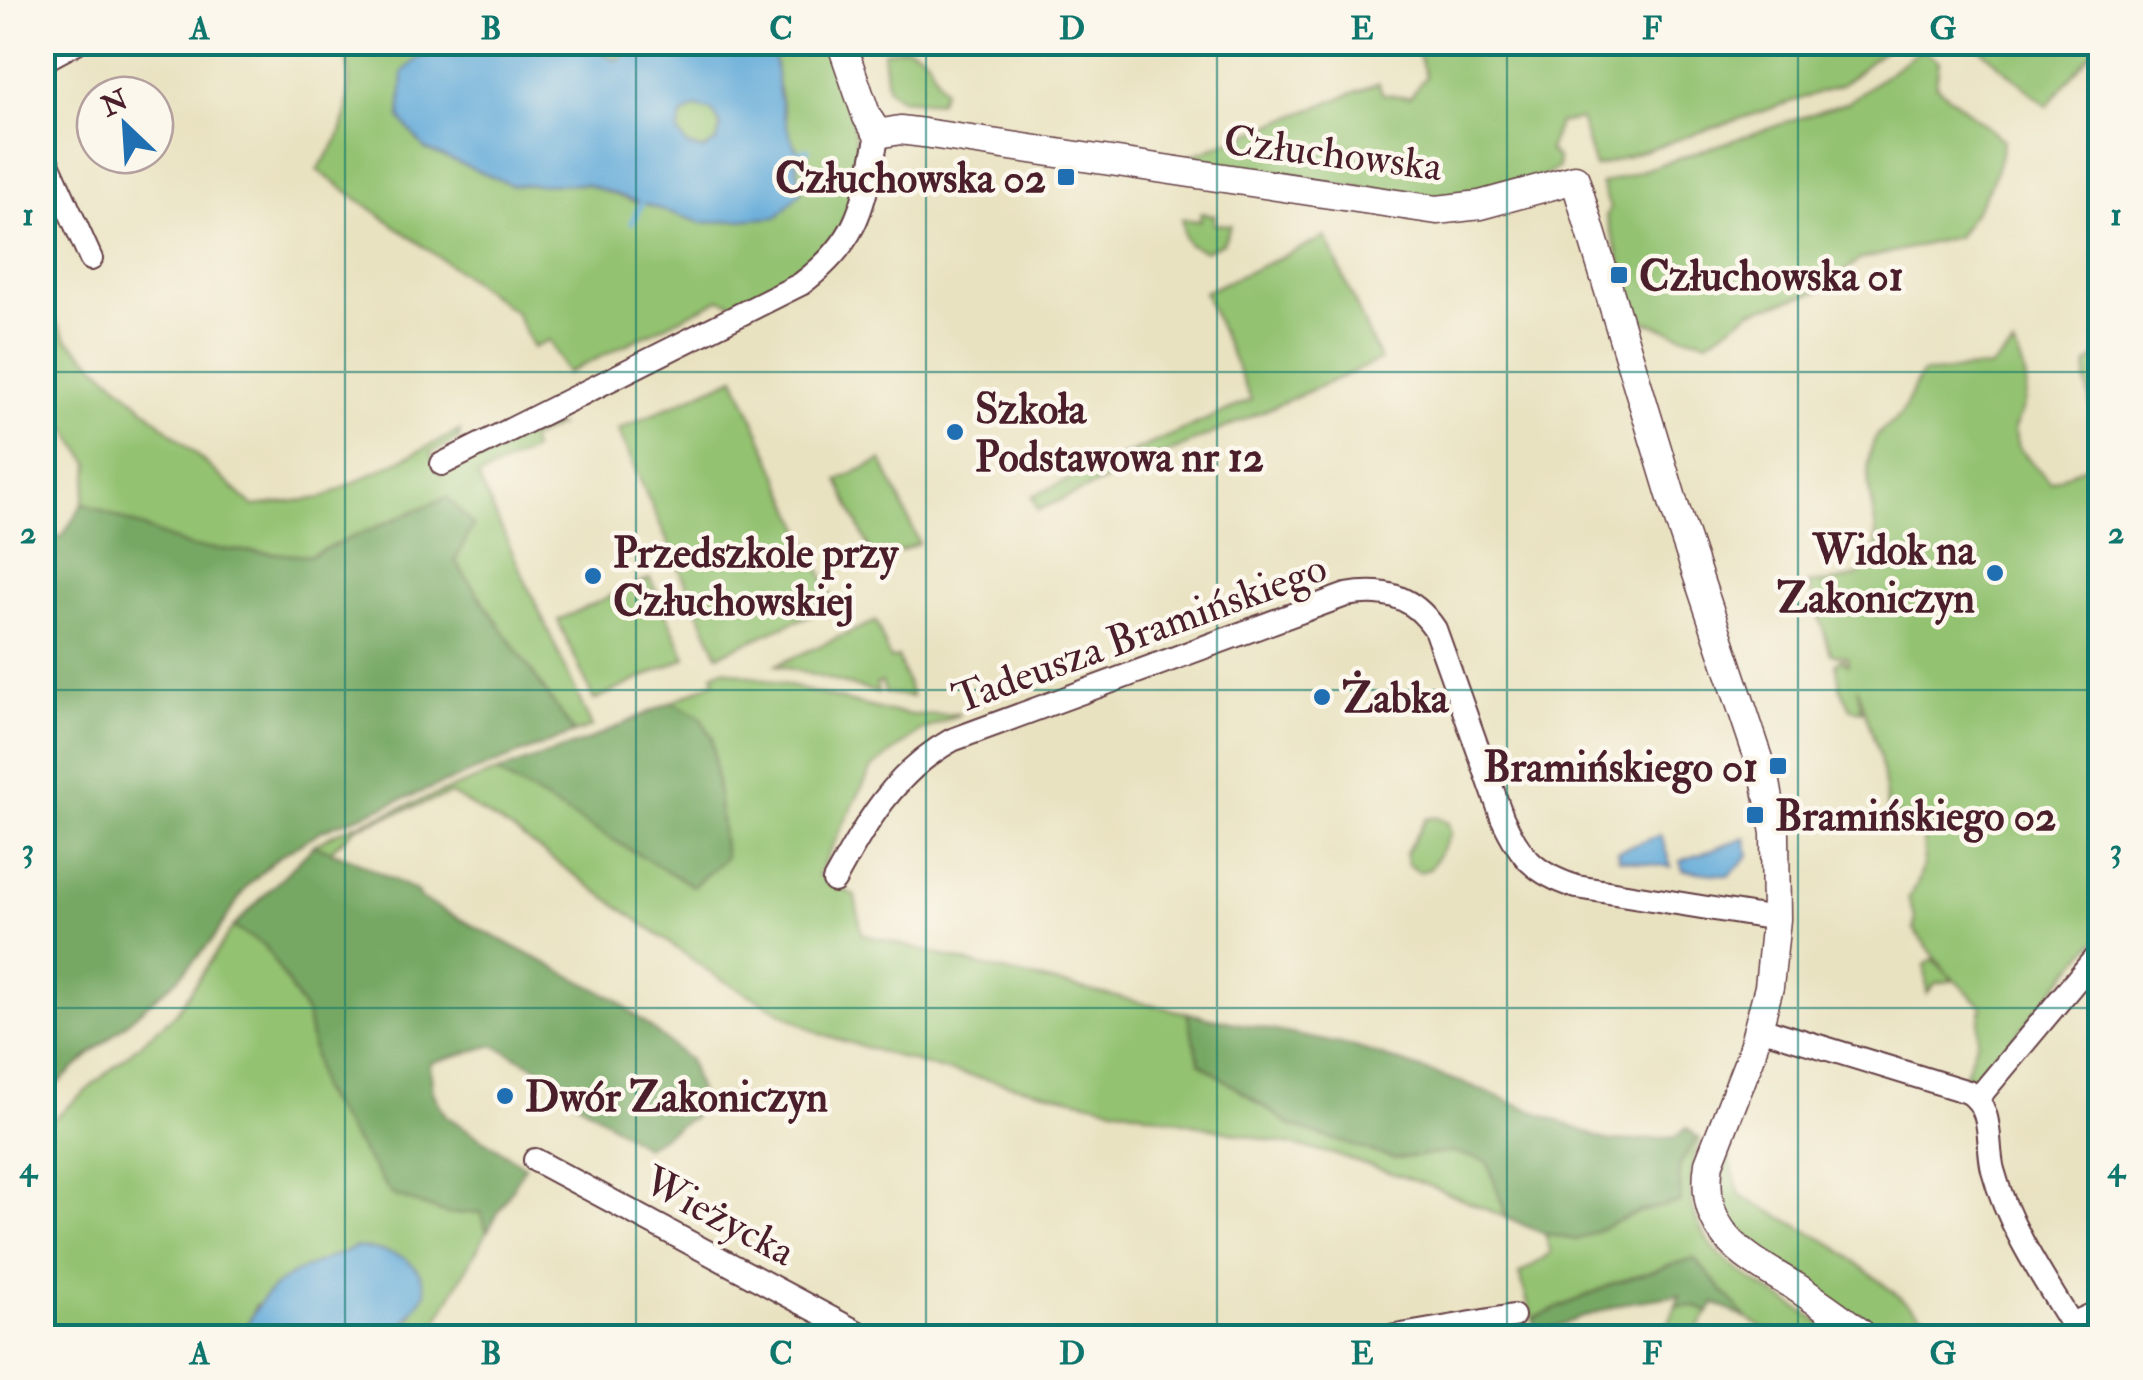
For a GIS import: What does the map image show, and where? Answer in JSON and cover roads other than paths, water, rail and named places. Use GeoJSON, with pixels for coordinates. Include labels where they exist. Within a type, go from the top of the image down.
{"type":"FeatureCollection","features":[{"type":"Feature","properties":{"kind":"street"},"geometry":{"type":"LineString","coordinates":[[42,62],[76,42]]}},
{"type":"Feature","properties":{"kind":"street"},"geometry":{"type":"LineString","coordinates":[[442,464],[781,295],[834,257],[860,214],[878,134],[867,117],[841,42]]}},
{"type":"Feature","properties":{"kind":"street","name":"Człuchowska"},"geometry":{"type":"LineString","coordinates":[[878,134],[900,130],[924,133],[1437,210],[1480,205],[1574,178],[1674,505],[1765,777],[1774,833],[1776,919],[1760,1028],[1709,1163],[1707,1191],[1713,1216],[1730,1244],[1744,1256],[1866,1338]]}},
{"type":"Feature","properties":{"kind":"street"},"geometry":{"type":"LineString","coordinates":[[42,150],[91,259]]}},
{"type":"Feature","properties":{"kind":"street","name":"Tadeusza Bramińskiego"},"geometry":{"type":"LineString","coordinates":[[834,881],[877,806],[896,783],[936,748],[1346,595],[1370,590],[1408,600],[1435,629],[1502,817],[1513,840],[1536,869],[1577,886],[1776,919]]}},
{"type":"Feature","properties":{"kind":"street"},"geometry":{"type":"LineString","coordinates":[[1978,1098],[2100,952]]}},
{"type":"Feature","properties":{"kind":"street"},"geometry":{"type":"LineString","coordinates":[[1760,1028],[1978,1098],[1986,1110],[1993,1169],[2012,1222],[2076,1331],[2100,1311]]}},
{"type":"Feature","properties":{"kind":"street","name":"Wieżycka"},"geometry":{"type":"LineString","coordinates":[[536,1160],[868,1338]]}},
{"type":"Feature","properties":{"kind":"street"},"geometry":{"type":"LineString","coordinates":[[1384,1338],[1514,1316]]}},
{"type":"Feature","properties":{"kind":"water"},"geometry":{"type":"Polygon","coordinates":[[[468,42],[602,43],[604,54],[617,60],[626,55],[628,43],[773,43],[783,113],[798,153],[801,192],[777,217],[702,223],[585,184],[512,185],[425,149],[400,118],[403,72],[418,58],[468,42]],[[696,107],[682,116],[678,132],[687,146],[703,150],[717,141],[721,125],[712,111],[696,107]]]}},
{"type":"Feature","properties":{"kind":"water"},"geometry":{"type":"Polygon","coordinates":[[[1661,835],[1671,867],[1619,859],[1617,851],[1661,835]]]}},
{"type":"Feature","properties":{"kind":"water"},"geometry":{"type":"Polygon","coordinates":[[[1746,838],[1749,855],[1729,876],[1683,870],[1680,861],[1746,838]]]}},
{"type":"Feature","properties":{"kind":"water"},"geometry":{"type":"Polygon","coordinates":[[[356,1247],[402,1257],[423,1280],[426,1293],[394,1337],[243,1337],[252,1316],[273,1288],[302,1270],[356,1247]]]}},
{"type":"Feature","properties":{"kind":"waterway"},"geometry":{"type":"LineString","coordinates":[[798,153],[808,150]]}},
{"type":"Feature","properties":{"kind":"waterway"},"geometry":{"type":"LineString","coordinates":[[632,222],[641,204]]}},
{"type":"Feature","properties":{"kind":"place","name":"Człuchowska 02"},"geometry":{"type":"Point","coordinates":[1066,177]}},
{"type":"Feature","properties":{"kind":"place","name":"Człuchowska 01"},"geometry":{"type":"Point","coordinates":[1619,275]}},
{"type":"Feature","properties":{"kind":"place","name":"Szkoła Podstawowa nr 12"},"geometry":{"type":"Point","coordinates":[955,432]}},
{"type":"Feature","properties":{"kind":"place","name":"Widok na Zakoniczyn"},"geometry":{"type":"Point","coordinates":[1995,573]}},
{"type":"Feature","properties":{"kind":"place","name":"Przedszkole przy Człuchowskiej"},"geometry":{"type":"Point","coordinates":[593,576]}},
{"type":"Feature","properties":{"kind":"place","name":"Żabka"},"geometry":{"type":"Point","coordinates":[1322,697]}},
{"type":"Feature","properties":{"kind":"place","name":"Bramińskiego 01"},"geometry":{"type":"Point","coordinates":[1778,766]}},
{"type":"Feature","properties":{"kind":"place","name":"Bramińskiego 02"},"geometry":{"type":"Point","coordinates":[1755,815]}},
{"type":"Feature","properties":{"kind":"place","name":"Dwór Zakoniczyn"},"geometry":{"type":"Point","coordinates":[505,1096]}}]}
